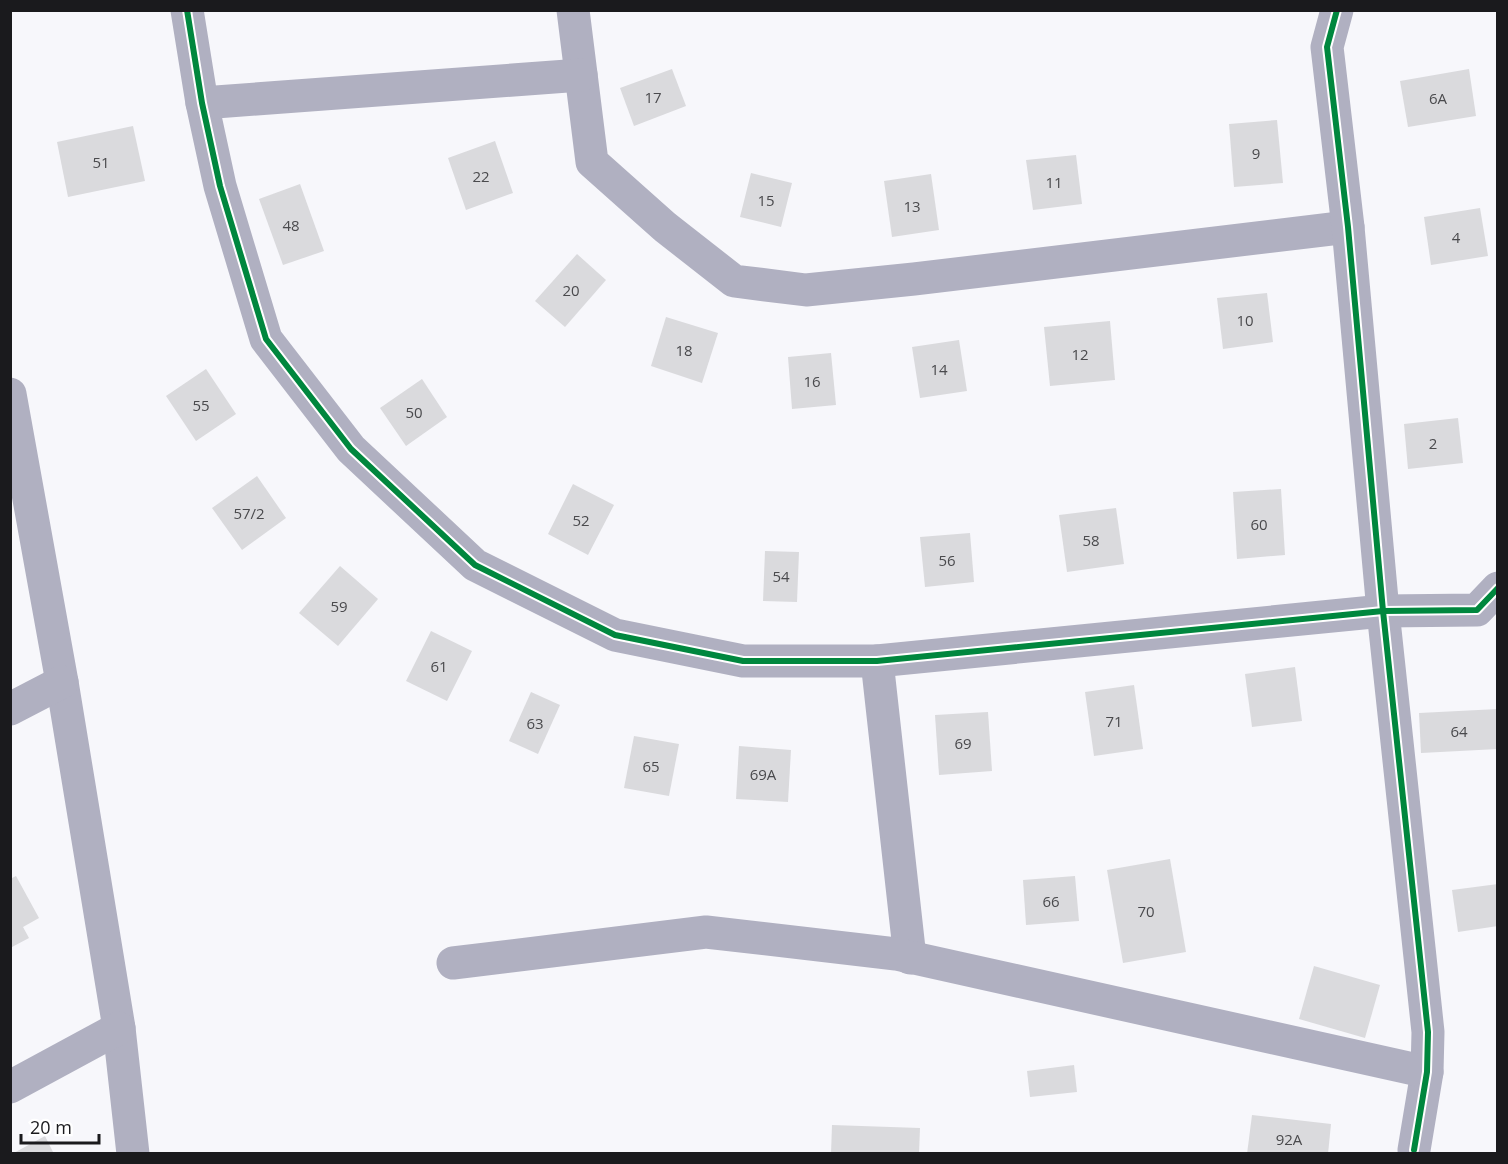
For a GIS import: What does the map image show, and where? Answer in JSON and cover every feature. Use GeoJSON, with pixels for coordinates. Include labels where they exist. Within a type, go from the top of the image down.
{"type":"FeatureCollection","features":[{"type":"Feature","properties":{"kind":"street"},"geometry":{"type":"LineString","coordinates":[[187,10],[202,103],[220,186],[266,339],[351,449],[475,565],[615,634],[743,661],[877,661],[1383,611],[1477,610],[1497,588]]}},
{"type":"Feature","properties":{"kind":"street"},"geometry":{"type":"LineString","coordinates":[[573,10],[592,162],[665,227],[734,281],[806,290],[926,278],[1348,227]]}},
{"type":"Feature","properties":{"kind":"street"},"geometry":{"type":"LineString","coordinates":[[1337,10],[1327,46],[1348,227],[1383,611],[1428,1032],[1426,1072],[1414,1150]]}},
{"type":"Feature","properties":{"kind":"street"},"geometry":{"type":"LineString","coordinates":[[202,103],[581,75]]}},
{"type":"Feature","properties":{"kind":"street"},"geometry":{"type":"LineString","coordinates":[[10,394],[62,682],[119,1028],[133,1154]]}},
{"type":"Feature","properties":{"kind":"street"},"geometry":{"type":"LineString","coordinates":[[877,661],[910,958]]}},
{"type":"Feature","properties":{"kind":"street"},"geometry":{"type":"LineString","coordinates":[[10,710],[62,682]]}},
{"type":"Feature","properties":{"kind":"street"},"geometry":{"type":"LineString","coordinates":[[453,963],[706,932],[896,954],[1426,1072]]}},
{"type":"Feature","properties":{"kind":"street"},"geometry":{"type":"LineString","coordinates":[[10,1087],[119,1028]]}},
{"type":"Feature","properties":{"kind":"building"},"geometry":{"type":"Polygon","coordinates":[[[672,69],[686,106],[634,126],[620,88],[672,69]]]}},
{"type":"Feature","properties":{"kind":"building"},"geometry":{"type":"Polygon","coordinates":[[[1469,69],[1476,116],[1408,127],[1400,81],[1469,69]]]}},
{"type":"Feature","properties":{"kind":"building"},"geometry":{"type":"Polygon","coordinates":[[[1277,120],[1283,183],[1234,187],[1229,124],[1277,120]]]}},
{"type":"Feature","properties":{"kind":"building"},"geometry":{"type":"Polygon","coordinates":[[[133,126],[145,181],[68,197],[57,142],[133,126]]]}},
{"type":"Feature","properties":{"kind":"building"},"geometry":{"type":"Polygon","coordinates":[[[495,141],[513,193],[466,210],[448,158],[495,141]]]}},
{"type":"Feature","properties":{"kind":"building"},"geometry":{"type":"Polygon","coordinates":[[[1076,155],[1082,204],[1033,210],[1026,160],[1076,155]]]}},
{"type":"Feature","properties":{"kind":"building"},"geometry":{"type":"Polygon","coordinates":[[[751,173],[792,183],[781,227],[740,217],[751,173]]]}},
{"type":"Feature","properties":{"kind":"building"},"geometry":{"type":"Polygon","coordinates":[[[931,174],[939,230],[892,237],[884,181],[931,174]]]}},
{"type":"Feature","properties":{"kind":"building"},"geometry":{"type":"Polygon","coordinates":[[[300,184],[324,251],[283,265],[259,199],[300,184]]]}},
{"type":"Feature","properties":{"kind":"building"},"geometry":{"type":"Polygon","coordinates":[[[1480,208],[1488,256],[1431,265],[1424,217],[1480,208]]]}},
{"type":"Feature","properties":{"kind":"building"},"geometry":{"type":"Polygon","coordinates":[[[577,254],[606,280],[565,327],[535,301],[577,254]]]}},
{"type":"Feature","properties":{"kind":"building"},"geometry":{"type":"Polygon","coordinates":[[[1267,293],[1273,342],[1223,349],[1217,298],[1267,293]]]}},
{"type":"Feature","properties":{"kind":"building"},"geometry":{"type":"Polygon","coordinates":[[[666,317],[718,333],[702,383],[651,366],[666,317]]]}},
{"type":"Feature","properties":{"kind":"building"},"geometry":{"type":"Polygon","coordinates":[[[1110,321],[1115,380],[1050,386],[1044,327],[1110,321]]]}},
{"type":"Feature","properties":{"kind":"building"},"geometry":{"type":"Polygon","coordinates":[[[959,340],[967,391],[920,398],[912,347],[959,340]]]}},
{"type":"Feature","properties":{"kind":"building"},"geometry":{"type":"Polygon","coordinates":[[[831,353],[836,405],[792,409],[788,357],[831,353]]]}},
{"type":"Feature","properties":{"kind":"building"},"geometry":{"type":"Polygon","coordinates":[[[206,369],[236,414],[196,441],[166,396],[206,369]]]}},
{"type":"Feature","properties":{"kind":"building"},"geometry":{"type":"Polygon","coordinates":[[[422,379],[447,417],[406,446],[380,408],[422,379]]]}},
{"type":"Feature","properties":{"kind":"building"},"geometry":{"type":"Polygon","coordinates":[[[1458,418],[1463,463],[1408,469],[1404,424],[1458,418]]]}},
{"type":"Feature","properties":{"kind":"building"},"geometry":{"type":"Polygon","coordinates":[[[257,476],[286,518],[242,550],[212,508],[257,476]]]}},
{"type":"Feature","properties":{"kind":"building"},"geometry":{"type":"Polygon","coordinates":[[[573,484],[614,505],[588,555],[548,534],[573,484]]]}},
{"type":"Feature","properties":{"kind":"building"},"geometry":{"type":"Polygon","coordinates":[[[1281,489],[1285,555],[1237,559],[1233,492],[1281,489]]]}},
{"type":"Feature","properties":{"kind":"building"},"geometry":{"type":"Polygon","coordinates":[[[1116,508],[1124,564],[1067,572],[1059,515],[1116,508]]]}},
{"type":"Feature","properties":{"kind":"building"},"geometry":{"type":"Polygon","coordinates":[[[970,533],[974,582],[925,587],[920,537],[970,533]]]}},
{"type":"Feature","properties":{"kind":"building"},"geometry":{"type":"Polygon","coordinates":[[[765,551],[799,552],[797,602],[763,601],[765,551]]]}},
{"type":"Feature","properties":{"kind":"building"},"geometry":{"type":"Polygon","coordinates":[[[340,566],[378,599],[338,646],[299,613],[340,566]]]}},
{"type":"Feature","properties":{"kind":"building"},"geometry":{"type":"Polygon","coordinates":[[[431,631],[472,651],[447,701],[406,681],[431,631]]]}},
{"type":"Feature","properties":{"kind":"building"},"geometry":{"type":"Polygon","coordinates":[[[1295,667],[1302,721],[1252,727],[1245,674],[1295,667]]]}},
{"type":"Feature","properties":{"kind":"building"},"geometry":{"type":"Polygon","coordinates":[[[1134,685],[1143,749],[1094,756],[1085,692],[1134,685]]]}},
{"type":"Feature","properties":{"kind":"building"},"geometry":{"type":"Polygon","coordinates":[[[531,692],[560,705],[538,754],[509,741],[531,692]]]}},
{"type":"Feature","properties":{"kind":"building"},"geometry":{"type":"Polygon","coordinates":[[[1498,709],[1498,749],[1421,753],[1419,713],[1498,709]]]}},
{"type":"Feature","properties":{"kind":"building"},"geometry":{"type":"Polygon","coordinates":[[[988,712],[992,771],[939,775],[935,715],[988,712]]]}},
{"type":"Feature","properties":{"kind":"building"},"geometry":{"type":"Polygon","coordinates":[[[634,736],[679,744],[669,796],[624,788],[634,736]]]}},
{"type":"Feature","properties":{"kind":"building"},"geometry":{"type":"Polygon","coordinates":[[[739,746],[791,750],[788,802],[736,799],[739,746]]]}},
{"type":"Feature","properties":{"kind":"building"},"geometry":{"type":"Polygon","coordinates":[[[1170,859],[1186,952],[1123,963],[1107,870],[1170,859]]]}},
{"type":"Feature","properties":{"kind":"building"},"geometry":{"type":"Polygon","coordinates":[[[16,876],[39,918],[23,927],[29,938],[12,947],[10,945],[10,879],[16,876]]]}},
{"type":"Feature","properties":{"kind":"building"},"geometry":{"type":"Polygon","coordinates":[[[1075,876],[1079,921],[1026,925],[1023,880],[1075,876]]]}},
{"type":"Feature","properties":{"kind":"building"},"geometry":{"type":"Polygon","coordinates":[[[1498,884],[1498,926],[1458,932],[1452,890],[1498,884]]]}},
{"type":"Feature","properties":{"kind":"building"},"geometry":{"type":"Polygon","coordinates":[[[1314,966],[1380,985],[1365,1038],[1299,1019],[1314,966]]]}},
{"type":"Feature","properties":{"kind":"building"},"geometry":{"type":"Polygon","coordinates":[[[1074,1065],[1077,1092],[1030,1097],[1027,1071],[1074,1065]]]}},
{"type":"Feature","properties":{"kind":"building"},"geometry":{"type":"Polygon","coordinates":[[[1252,1115],[1331,1124],[1328,1154],[1247,1154],[1252,1115]]]}},
{"type":"Feature","properties":{"kind":"building"},"geometry":{"type":"Polygon","coordinates":[[[832,1125],[920,1128],[919,1154],[831,1154],[832,1125]]]}},
{"type":"Feature","properties":{"kind":"building"},"geometry":{"type":"Polygon","coordinates":[[[45,1136],[54,1154],[12,1154],[45,1136]]]}},
{"type":"Feature","properties":{"kind":"cycle path"},"geometry":{"type":"LineString","coordinates":[[187,10],[202,103],[220,186],[266,339],[351,449],[475,565],[615,635],[743,661],[877,661],[1383,611],[1477,610],[1498,588]]}},
{"type":"Feature","properties":{"kind":"cycle path"},"geometry":{"type":"LineString","coordinates":[[1337,10],[1327,47],[1348,227],[1383,611],[1428,1032],[1427,1072],[1414,1150]]}}]}
